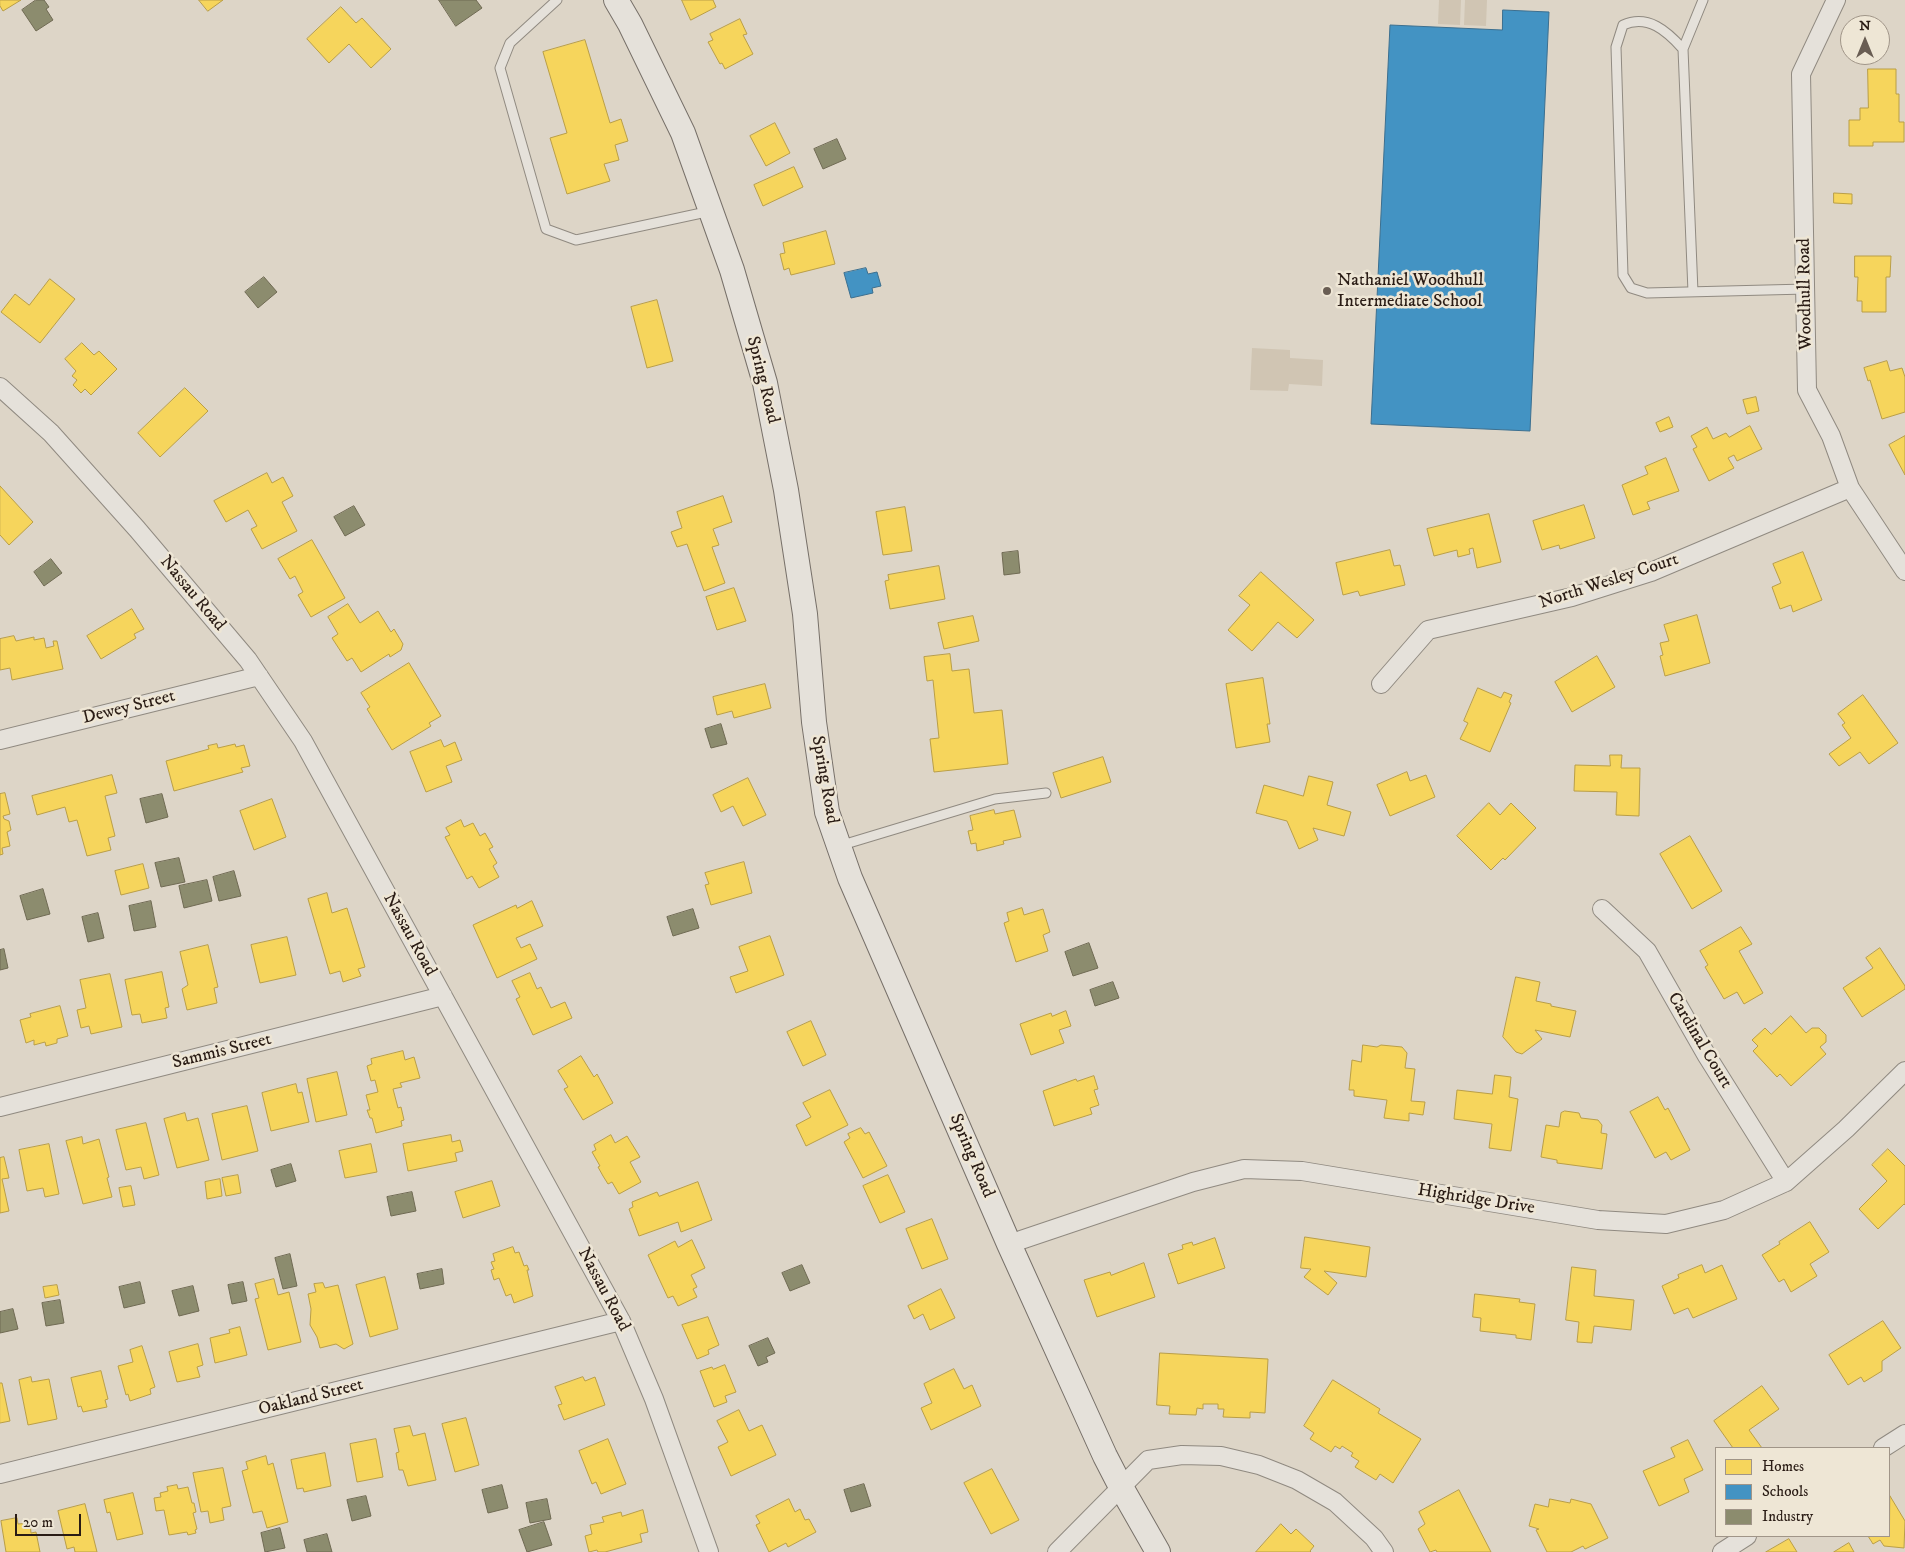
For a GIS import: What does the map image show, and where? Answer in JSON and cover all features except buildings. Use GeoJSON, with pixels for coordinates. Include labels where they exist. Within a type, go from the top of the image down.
{"type":"FeatureCollection","features":[{"type":"Feature","properties":{"kind":"main road","name":"Spring Road"},"geometry":{"type":"LineString","coordinates":[[616,0],[630,24],[683,134],[732,270],[765,383],[786,490],[805,614],[814,722],[827,812],[854,887],[1009,1244],[1121,1488],[1158,1552]]}},
{"type":"Feature","properties":{"kind":"street","name":"Woodhull Road"},"geometry":{"type":"LineString","coordinates":[[1836,0],[1801,74],[1808,390],[1831,436],[1850,488],[1905,571]]}},
{"type":"Feature","properties":{"kind":"street","name":"Nassau Road"},"geometry":{"type":"LineString","coordinates":[[0,387],[51,433],[181,581],[259,676],[303,741],[621,1322],[654,1399],[709,1552]]}},
{"type":"Feature","properties":{"kind":"street","name":"North Wesley Court"},"geometry":{"type":"LineString","coordinates":[[1381,684],[1428,630],[1572,597],[1651,572],[1850,488]]}},
{"type":"Feature","properties":{"kind":"street","name":"Dewey Street"},"geometry":{"type":"LineString","coordinates":[[0,740],[259,676]]}},
{"type":"Feature","properties":{"kind":"street","name":"Cardinal Court"},"geometry":{"type":"LineString","coordinates":[[1602,909],[1647,951],[1707,1056],[1786,1182]]}},
{"type":"Feature","properties":{"kind":"street","name":"Sammis Street"},"geometry":{"type":"LineString","coordinates":[[0,1107],[443,996]]}},
{"type":"Feature","properties":{"kind":"street","name":"Highridge Drive"},"geometry":{"type":"LineString","coordinates":[[1009,1244],[1193,1182],[1244,1169],[1302,1171],[1598,1220],[1666,1224],[1724,1210],[1786,1182],[1846,1129],[1905,1071]]}},
{"type":"Feature","properties":{"kind":"street","name":"Oakland Street"},"geometry":{"type":"LineString","coordinates":[[0,1474],[621,1322]]}},
{"type":"Feature","properties":{"kind":"street"},"geometry":{"type":"LineString","coordinates":[[1885,1447],[1905,1434]]}},
{"type":"Feature","properties":{"kind":"street"},"geometry":{"type":"LineString","coordinates":[[1057,1552],[1148,1460],[1182,1455],[1221,1456],[1259,1465],[1297,1480],[1335,1502],[1374,1538],[1384,1552]]}},
{"type":"Feature","properties":{"kind":"street"},"geometry":{"type":"LineString","coordinates":[[1722,1552],[1745,1537]]}},
{"type":"Feature","properties":{"kind":"lane"},"geometry":{"type":"LineString","coordinates":[[557,0],[510,42],[500,68],[546,229],[576,240],[711,211]]}},
{"type":"Feature","properties":{"kind":"lane"},"geometry":{"type":"LineString","coordinates":[[1693,292],[1683,49],[1703,0]]}},
{"type":"Feature","properties":{"kind":"lane"},"geometry":{"type":"LineString","coordinates":[[1683,49],[1671,35],[1660,28],[1640,21],[1631,21],[1622,25],[1616,47],[1623,275],[1631,288],[1647,293],[1806,289]]}},
{"type":"Feature","properties":{"kind":"lane"},"geometry":{"type":"LineString","coordinates":[[839,846],[995,799],[1046,793]]}},
{"type":"Feature","properties":{"kind":"shaded area"},"geometry":{"type":"Polygon","coordinates":[[[1439,0],[1461,0],[1460,25],[1438,24],[1439,0]]]}},
{"type":"Feature","properties":{"kind":"shaded area"},"geometry":{"type":"Polygon","coordinates":[[[1465,0],[1487,0],[1486,26],[1464,25],[1465,0]]]}},
{"type":"Feature","properties":{"kind":"shaded area"},"geometry":{"type":"Polygon","coordinates":[[[1252,348],[1290,350],[1290,358],[1323,360],[1322,386],[1289,384],[1288,391],[1250,390],[1252,348]]]}},
{"type":"Feature","properties":{"kind":"place","name":"Nathaniel Woodhull Intermediate School"},"geometry":{"type":"Point","coordinates":[1327,291]}}]}
